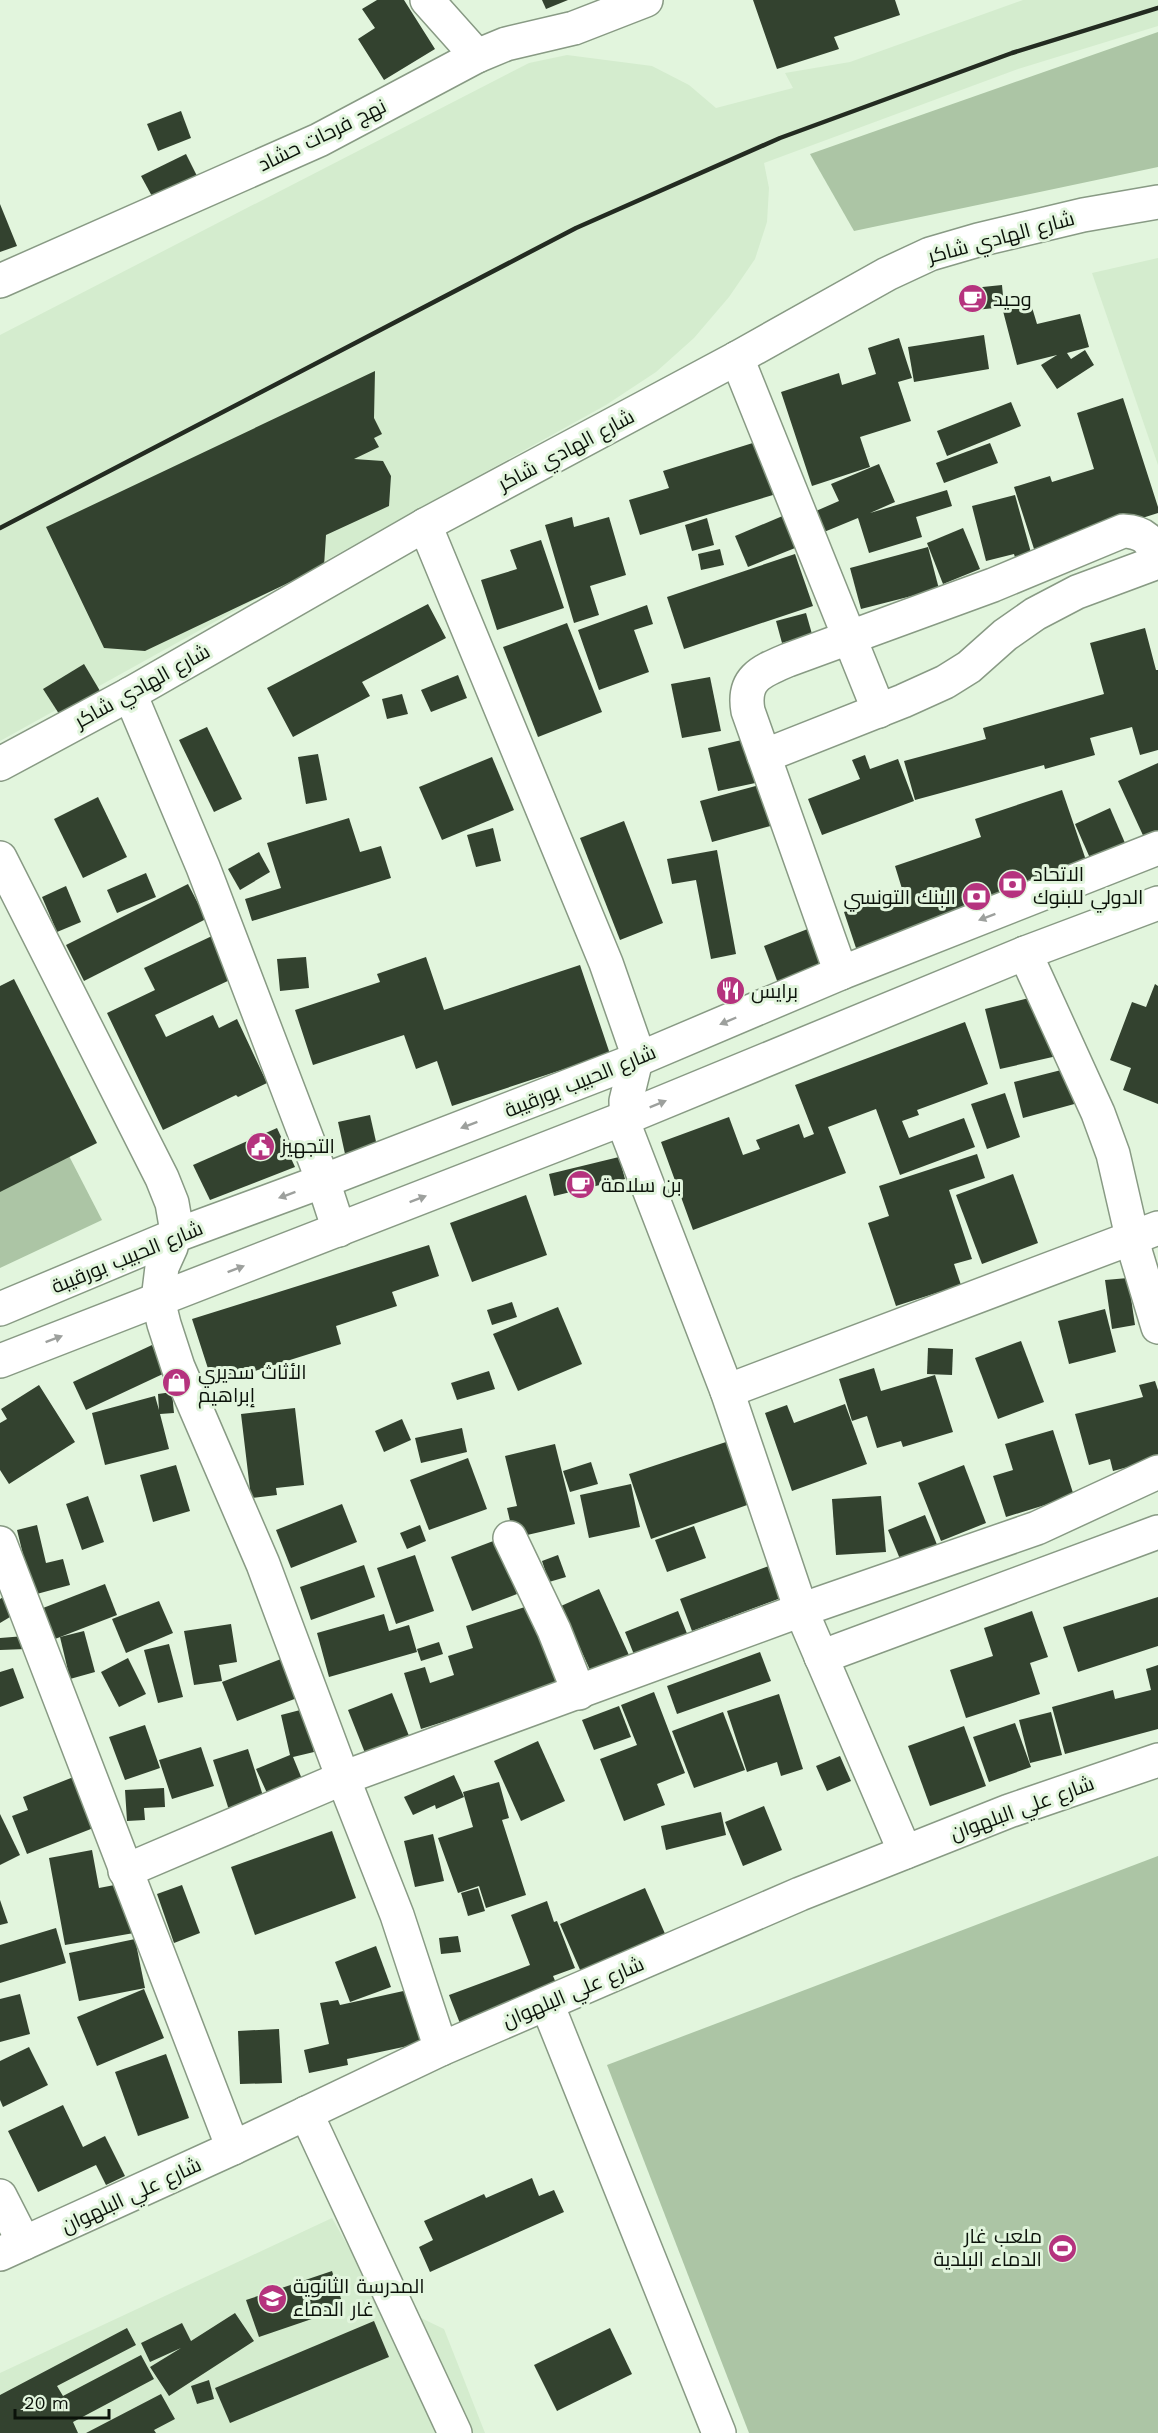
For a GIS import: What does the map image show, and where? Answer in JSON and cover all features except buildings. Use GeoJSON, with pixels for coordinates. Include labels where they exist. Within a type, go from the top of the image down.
{"type":"FeatureCollection","features":[{"type":"Feature","properties":{"kind":"street"},"geometry":{"type":"LineString","coordinates":[[427,0],[477,56]]}},
{"type":"Feature","properties":{"kind":"street","name":"نهج فرحات حشاد"},"geometry":{"type":"LineString","coordinates":[[0,281],[318,140],[477,56],[506,44],[574,28],[646,0]]}},
{"type":"Feature","properties":{"kind":"street","name":"شارع الهادي شاكر"},"geometry":{"type":"LineString","coordinates":[[0,764],[130,694],[425,525],[737,358],[843,297],[930,254],[1083,215],[1158,202]]}},
{"type":"Feature","properties":{"kind":"street"},"geometry":{"type":"LineString","coordinates":[[737,358],[879,711]]}},
{"type":"Feature","properties":{"kind":"street"},"geometry":{"type":"LineString","coordinates":[[425,525],[606,963],[629,1026],[635,1046],[636,1060],[628,1088],[625,1118],[627,1132],[727,1391],[801,1610],[905,1852]]}},
{"type":"Feature","properties":{"kind":"street"},"geometry":{"type":"LineString","coordinates":[[764,756],[879,711],[945,682],[969,667],[1005,635],[1035,614],[1077,592],[1158,561],[1153,546],[1137,532],[1123,531],[993,585],[850,636],[768,669],[754,678],[748,687],[746,698],[748,711],[841,973]]}},
{"type":"Feature","properties":{"kind":"street"},"geometry":{"type":"LineString","coordinates":[[130,694],[203,867],[323,1181],[339,1230]]}},
{"type":"Feature","properties":{"kind":"street","name":"شارع الحبيب بورقيبة"},"geometry":{"type":"LineString","coordinates":[[0,1309],[174,1236],[636,1060],[841,973],[1158,848]]}},
{"type":"Feature","properties":{"kind":"street"},"geometry":{"type":"LineString","coordinates":[[0,858],[162,1178],[175,1216],[174,1236],[162,1267],[158,1300],[178,1367],[263,1564],[397,1915],[441,2049]]}},
{"type":"Feature","properties":{"kind":"street"},"geometry":{"type":"LineString","coordinates":[[0,1361],[625,1118],[1025,953],[1158,903]]}},
{"type":"Feature","properties":{"kind":"street"},"geometry":{"type":"LineString","coordinates":[[1025,953],[1145,1232],[1158,1327]]}},
{"type":"Feature","properties":{"kind":"street"},"geometry":{"type":"LineString","coordinates":[[727,1391],[1145,1232]]}},
{"type":"Feature","properties":{"kind":"street"},"geometry":{"type":"LineString","coordinates":[[125,1871],[343,1778],[801,1610],[1037,1528],[1158,1472]]}},
{"type":"Feature","properties":{"kind":"street"},"geometry":{"type":"LineString","coordinates":[[821,1657],[1158,1532]]}},
{"type":"Feature","properties":{"kind":"street"},"geometry":{"type":"LineString","coordinates":[[510,1538],[554,1630],[579,1693]]}},
{"type":"Feature","properties":{"kind":"street"},"geometry":{"type":"LineString","coordinates":[[0,1543],[233,2148]]}},
{"type":"Feature","properties":{"kind":"street","name":"شارع علي البلهوان"},"geometry":{"type":"LineString","coordinates":[[12,2249],[233,2148],[441,2049],[800,1894],[1009,1811],[1158,1760]]}},
{"type":"Feature","properties":{"kind":"street"},"geometry":{"type":"LineString","coordinates":[[547,2004],[720,2433]]}},
{"type":"Feature","properties":{"kind":"street"},"geometry":{"type":"LineString","coordinates":[[306,2113],[455,2433]]}},
{"type":"Feature","properties":{"kind":"street"},"geometry":{"type":"LineString","coordinates":[[0,2196],[12,2249]]}},
{"type":"Feature","properties":{"kind":"shaded area"},"geometry":{"type":"Polygon","coordinates":[[[1023,0],[1158,0],[1158,26],[1018,69],[764,163],[769,188],[767,222],[755,259],[729,297],[694,338],[656,372],[606,405],[0,741],[0,335],[529,63],[567,55],[652,66],[689,85],[716,108],[793,88],[785,73],[850,62],[1023,0]]]}},
{"type":"Feature","properties":{"kind":"shaded area"},"geometry":{"type":"Polygon","coordinates":[[[1158,32],[1158,167],[854,231],[810,154],[1158,32]]]}},
{"type":"Feature","properties":{"kind":"shaded area"},"geometry":{"type":"Polygon","coordinates":[[[1158,258],[1158,465],[1092,273],[1158,258]]]}},
{"type":"Feature","properties":{"kind":"shaded area"},"geometry":{"type":"Polygon","coordinates":[[[68,1154],[102,1220],[0,1268],[0,1188],[68,1154]]]}},
{"type":"Feature","properties":{"kind":"shaded area"},"geometry":{"type":"Polygon","coordinates":[[[1158,1856],[1158,2433],[749,2433],[607,2065],[1158,1856]]]}},
{"type":"Feature","properties":{"kind":"shaded area","name":"المدرسة الثانوية غار الدماء"},"geometry":{"type":"Polygon","coordinates":[[[332,2218],[377,2297],[444,2329],[485,2433],[0,2433],[0,2373],[332,2218]]]}},
{"type":"Feature","properties":{"kind":"railway"},"geometry":{"type":"LineString","coordinates":[[0,528],[576,228],[780,138],[1012,53],[1158,8]]}},
{"type":"Feature","properties":{"kind":"place","name":"وحيد"},"geometry":{"type":"Point","coordinates":[972,299]}},
{"type":"Feature","properties":{"kind":"place","name":"الاتحاد الدولي للبنوك"},"geometry":{"type":"Point","coordinates":[1012,885]}},
{"type":"Feature","properties":{"kind":"place","name":"البنك التونسي"},"geometry":{"type":"Point","coordinates":[977,897]}},
{"type":"Feature","properties":{"kind":"place","name":"برايس"},"geometry":{"type":"Point","coordinates":[730,991]}},
{"type":"Feature","properties":{"kind":"place","name":"التجهيز"},"geometry":{"type":"Point","coordinates":[260,1146]}},
{"type":"Feature","properties":{"kind":"place","name":"بن سلامة"},"geometry":{"type":"Point","coordinates":[580,1185]}},
{"type":"Feature","properties":{"kind":"place","name":"الأثاث سديري إبراهيم"},"geometry":{"type":"Point","coordinates":[177,1383]}},
{"type":"Feature","properties":{"kind":"place","name":"ملعب غار الدماء البلدية"},"geometry":{"type":"Point","coordinates":[1063,2248]}},
{"type":"Feature","properties":{"kind":"place","name":"المدرسة الثانوية غار الدماء"},"geometry":{"type":"Point","coordinates":[272,2298]}}]}
